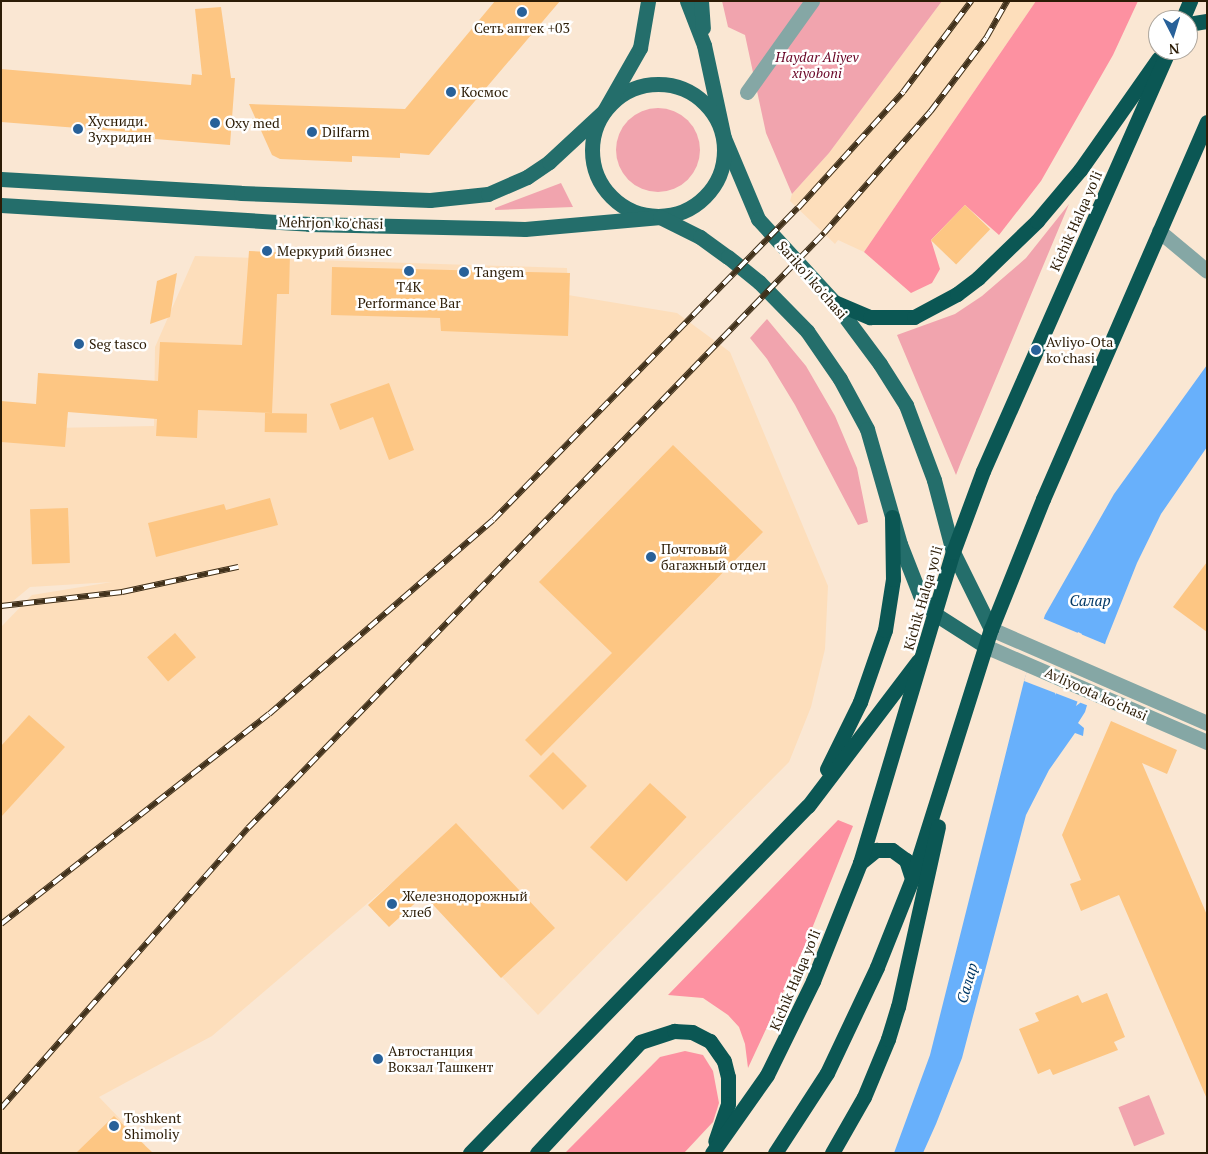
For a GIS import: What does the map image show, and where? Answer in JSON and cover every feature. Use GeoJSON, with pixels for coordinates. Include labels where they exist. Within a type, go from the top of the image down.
{"type":"FeatureCollection","features":[{"type":"Feature","properties":{"kind":"highway"},"geometry":{"type":"LineString","coordinates":[[834,302],[870,317],[914,317],[957,294],[978,278],[1037,221],[1080,170],[1157,60]]}},
{"type":"Feature","properties":{"kind":"highway","name":"Kichik Halqa yo'li"},"geometry":{"type":"LineString","coordinates":[[711,1153],[758,1092],[786,1042],[860,863],[953,552],[983,471],[1165,60]]}},
{"type":"Feature","properties":{"kind":"highway"},"geometry":{"type":"LineString","coordinates":[[775,1153],[804,1112],[838,1053],[877,967],[912,879],[991,629],[1043,499],[1207,122]]}},
{"type":"Feature","properties":{"kind":"highway"},"geometry":{"type":"LineString","coordinates":[[808,806],[860,702],[882,638],[893,579],[892,517]]}},
{"type":"Feature","properties":{"kind":"highway"},"geometry":{"type":"LineString","coordinates":[[470,1153],[808,806],[923,654]]}},
{"type":"Feature","properties":{"kind":"highway"},"geometry":{"type":"LineString","coordinates":[[832,1153],[867,1090],[898,1007],[962,719]]}},
{"type":"Feature","properties":{"kind":"highway"},"geometry":{"type":"LineString","coordinates":[[860,863],[876,850],[892,850],[906,860],[912,879]]}},
{"type":"Feature","properties":{"kind":"highway"},"geometry":{"type":"LineString","coordinates":[[537,1153],[640,1042],[674,1031],[692,1032],[710,1041],[724,1061],[728,1076],[728,1104],[711,1153]]}},
{"type":"Feature","properties":{"kind":"main road"},"geometry":{"type":"LineString","coordinates":[[648,1],[640,48],[594,130],[591,151],[594,172],[604,190],[620,205],[632,211],[660,217],[700,236],[759,282],[807,331],[860,415],[877,456],[892,517],[914,584],[935,614],[985,646]]}},
{"type":"Feature","properties":{"kind":"main road","name":"Sariko'l ko'chasi"},"geometry":{"type":"LineString","coordinates":[[687,1],[704,45],[724,138],[758,219],[834,302],[906,405],[934,480],[953,552],[991,629]]}},
{"type":"Feature","properties":{"kind":"main road"},"geometry":{"type":"LineString","coordinates":[[701,1],[704,45]]}},
{"type":"Feature","properties":{"kind":"main road"},"geometry":{"type":"LineString","coordinates":[[604,111],[619,96],[638,86],[659,83],[682,87],[701,99],[716,117],[724,138],[724,161],[717,183],[702,200],[682,212],[660,217]]}},
{"type":"Feature","properties":{"kind":"main road","name":"Mehrjon ko'chasi"},"geometry":{"type":"LineString","coordinates":[[1,179],[241,193],[468,198],[507,188],[527,178],[548,162],[604,111]]}},
{"type":"Feature","properties":{"kind":"main road","name":"Mehrjon ko'chasi"},"geometry":{"type":"LineString","coordinates":[[1,205],[309,224],[525,229],[660,217]]}},
{"type":"Feature","properties":{"kind":"street"},"geometry":{"type":"LineString","coordinates":[[747,92],[812,1]]}},
{"type":"Feature","properties":{"kind":"street"},"geometry":{"type":"LineString","coordinates":[[1159,231],[1207,271]]}},
{"type":"Feature","properties":{"kind":"street","name":"Avliyoota ko'chasi"},"geometry":{"type":"LineString","coordinates":[[991,629],[1207,723]]}},
{"type":"Feature","properties":{"kind":"street","name":"Avliyoota ko'chasi"},"geometry":{"type":"LineString","coordinates":[[985,646],[1207,742]]}},
{"type":"Feature","properties":{"kind":"shaded area"},"geometry":{"type":"Polygon","coordinates":[[[942,1],[1036,1],[864,252],[838,240],[835,244],[790,201],[792,194],[829,153],[942,1]]]}},
{"type":"Feature","properties":{"kind":"shaded area"},"geometry":{"type":"Polygon","coordinates":[[[1036,1],[1138,1],[1113,55],[1041,181],[999,235],[965,205],[931,240],[940,269],[932,283],[911,293],[864,252],[1036,1]]]}},
{"type":"Feature","properties":{"kind":"shaded area"},"geometry":{"type":"Polygon","coordinates":[[[195,256],[567,268],[568,295],[677,313],[730,352],[828,586],[825,649],[811,707],[789,762],[538,1015],[403,873],[212,1036],[99,1097],[145,1145],[138,1153],[1,1153],[1,627],[32,595],[112,582],[30,587],[1,611],[1,429],[154,426],[155,347],[195,256]]]}},
{"type":"Feature","properties":{"kind":"shaded area"},"geometry":{"type":"Polygon","coordinates":[[[838,820],[853,826],[807,941],[748,1068],[745,1044],[739,1027],[728,1015],[703,998],[668,995],[838,820]]]}},
{"type":"Feature","properties":{"kind":"shaded area"},"geometry":{"type":"Polygon","coordinates":[[[685,1051],[703,1055],[713,1071],[719,1103],[713,1122],[684,1153],[565,1153],[660,1057],[685,1051]]]}},
{"type":"Feature","properties":{"kind":"green space","name":"Haydar Aliyev xiyoboni"},"geometry":{"type":"Polygon","coordinates":[[[722,1],[942,1],[829,153],[792,194],[766,133],[745,35],[728,27],[722,1]]]}},
{"type":"Feature","properties":{"kind":"green space"},"geometry":{"type":"Polygon","coordinates":[[[650,108],[666,108],[682,115],[693,126],[700,142],[697,166],[688,180],[682,185],[666,192],[650,192],[634,185],[623,174],[616,158],[616,142],[623,126],[634,115],[650,108]]]}},
{"type":"Feature","properties":{"kind":"green space"},"geometry":{"type":"Polygon","coordinates":[[[561,183],[573,207],[495,210],[495,208],[561,183]]]}},
{"type":"Feature","properties":{"kind":"green space"},"geometry":{"type":"Polygon","coordinates":[[[1069,204],[956,475],[897,335],[955,314],[982,296],[1026,258],[1069,204]]]}},
{"type":"Feature","properties":{"kind":"green space"},"geometry":{"type":"Polygon","coordinates":[[[767,319],[806,366],[835,416],[857,468],[868,522],[858,525],[795,405],[767,359],[750,338],[767,319]]]}},
{"type":"Feature","properties":{"kind":"green space"},"geometry":{"type":"Polygon","coordinates":[[[1149,1095],[1165,1134],[1134,1146],[1118,1107],[1149,1095]]]}},
{"type":"Feature","properties":{"kind":"water","name":"Салар"},"geometry":{"type":"Polygon","coordinates":[[[1207,365],[1207,447],[1161,514],[1137,563],[1106,641],[1085,712],[1078,723],[1084,728],[1083,736],[1075,733],[1049,770],[1026,815],[962,1058],[936,1124],[923,1153],[894,1153],[930,1055],[1024,681],[1045,615],[1114,494],[1207,365]],[[1078,632],[1055,690],[1055,695],[1082,634],[1078,632]],[[1098,642],[1076,706],[1080,703],[1104,644],[1098,642]]]}},
{"type":"Feature","properties":{"kind":"pier"},"geometry":{"type":"Polygon","coordinates":[[[1042,618],[1107,645],[1089,706],[1024,681],[1042,618]]]}},
{"type":"Feature","properties":{"kind":"building","name":"Космоc"},"geometry":{"type":"Polygon","coordinates":[[[495,1],[560,1],[429,155],[400,153],[400,158],[352,156],[352,162],[280,159],[272,155],[249,104],[405,109],[495,1]]]}},
{"type":"Feature","properties":{"kind":"building"},"geometry":{"type":"Polygon","coordinates":[[[221,7],[231,78],[235,78],[230,145],[155,139],[155,134],[1,122],[1,69],[191,85],[192,74],[202,75],[195,9],[221,7]]]}},
{"type":"Feature","properties":{"kind":"building"},"geometry":{"type":"Polygon","coordinates":[[[965,205],[990,229],[956,265],[931,240],[965,205]]]}},
{"type":"Feature","properties":{"kind":"building"},"geometry":{"type":"Polygon","coordinates":[[[249,251],[290,253],[289,294],[277,294],[272,413],[198,410],[197,438],[156,436],[157,419],[68,412],[65,447],[1,442],[1,401],[36,404],[38,373],[158,381],[160,342],[242,345],[249,251]]]}},
{"type":"Feature","properties":{"kind":"building"},"geometry":{"type":"Polygon","coordinates":[[[332,267],[570,273],[568,336],[441,331],[440,318],[331,315],[332,267]]]}},
{"type":"Feature","properties":{"kind":"building"},"geometry":{"type":"Polygon","coordinates":[[[177,273],[170,317],[150,324],[157,281],[177,273]]]}},
{"type":"Feature","properties":{"kind":"building"},"geometry":{"type":"Polygon","coordinates":[[[389,383],[414,450],[389,460],[373,417],[340,430],[330,404],[389,383]]]}},
{"type":"Feature","properties":{"kind":"building"},"geometry":{"type":"Polygon","coordinates":[[[265,413],[307,414],[307,433],[265,432],[265,413]]]}},
{"type":"Feature","properties":{"kind":"building","name":"Почтовый багажный отдел"},"geometry":{"type":"Polygon","coordinates":[[[673,445],[763,532],[541,756],[525,740],[612,653],[539,582],[673,445]]]}},
{"type":"Feature","properties":{"kind":"building"},"geometry":{"type":"Polygon","coordinates":[[[270,498],[278,525],[156,557],[148,523],[224,504],[226,510],[270,498]]]}},
{"type":"Feature","properties":{"kind":"building"},"geometry":{"type":"Polygon","coordinates":[[[68,508],[70,563],[32,564],[30,509],[68,508]]]}},
{"type":"Feature","properties":{"kind":"building"},"geometry":{"type":"Polygon","coordinates":[[[1207,562],[1207,632],[1173,607],[1207,562]]]}},
{"type":"Feature","properties":{"kind":"building"},"geometry":{"type":"Polygon","coordinates":[[[175,633],[196,657],[168,681],[147,657],[175,633]]]}},
{"type":"Feature","properties":{"kind":"building"},"geometry":{"type":"Polygon","coordinates":[[[29,715],[65,747],[1,817],[1,746],[29,715]]]}},
{"type":"Feature","properties":{"kind":"building"},"geometry":{"type":"Polygon","coordinates":[[[1111,721],[1177,750],[1167,774],[1142,763],[1207,915],[1207,1099],[1119,895],[1081,911],[1070,884],[1081,880],[1062,835],[1111,721]]]}},
{"type":"Feature","properties":{"kind":"building"},"geometry":{"type":"Polygon","coordinates":[[[553,752],[587,786],[563,810],[529,776],[553,752]]]}},
{"type":"Feature","properties":{"kind":"building"},"geometry":{"type":"Polygon","coordinates":[[[650,783],[687,817],[627,881],[590,847],[650,783]]]}},
{"type":"Feature","properties":{"kind":"building"},"geometry":{"type":"Polygon","coordinates":[[[456,823],[555,928],[501,978],[424,895],[389,927],[368,905],[456,823]]]}},
{"type":"Feature","properties":{"kind":"building"},"geometry":{"type":"Polygon","coordinates":[[[1107,993],[1125,1037],[1114,1042],[1118,1050],[1053,1075],[1050,1069],[1038,1074],[1019,1029],[1039,1021],[1035,1013],[1078,995],[1082,1003],[1107,993]]]}},
{"type":"Feature","properties":{"kind":"building","name":"Toshkent Shimoliy"},"geometry":{"type":"Polygon","coordinates":[[[114,1116],[135,1136],[153,1153],[76,1153],[114,1116]]]}},
{"type":"Feature","properties":{"kind":"railway"},"geometry":{"type":"LineString","coordinates":[[1,924],[269,714],[493,520],[798,208],[903,92],[971,1]]}},
{"type":"Feature","properties":{"kind":"railway"},"geometry":{"type":"LineString","coordinates":[[1,1108],[248,828],[824,233],[930,112],[986,38],[1007,1]]}},
{"type":"Feature","properties":{"kind":"railway"},"geometry":{"type":"LineString","coordinates":[[1,606],[122,592],[238,567]]}},
{"type":"Feature","properties":{"kind":"place","name":"Сеть аптек +03"},"geometry":{"type":"Point","coordinates":[522,12]}},
{"type":"Feature","properties":{"kind":"place","name":"Космоc"},"geometry":{"type":"Point","coordinates":[451,92]}},
{"type":"Feature","properties":{"kind":"place","name":"Oxy med"},"geometry":{"type":"Point","coordinates":[215,123]}},
{"type":"Feature","properties":{"kind":"place","name":"Хусниди. Зухридин"},"geometry":{"type":"Point","coordinates":[78,129]}},
{"type":"Feature","properties":{"kind":"place","name":"Dilfarm"},"geometry":{"type":"Point","coordinates":[312,132]}},
{"type":"Feature","properties":{"kind":"place","name":"Меркурий бизнес"},"geometry":{"type":"Point","coordinates":[267,251]}},
{"type":"Feature","properties":{"kind":"place","name":"T4K Performance Bar"},"geometry":{"type":"Point","coordinates":[409,271]}},
{"type":"Feature","properties":{"kind":"place","name":"Tangem"},"geometry":{"type":"Point","coordinates":[464,272]}},
{"type":"Feature","properties":{"kind":"place","name":"Seg tasco"},"geometry":{"type":"Point","coordinates":[79,344]}},
{"type":"Feature","properties":{"kind":"place","name":"Avliyo-Ota ko'chasi"},"geometry":{"type":"Point","coordinates":[1036,350]}},
{"type":"Feature","properties":{"kind":"place","name":"Почтовый багажный отдел"},"geometry":{"type":"Point","coordinates":[651,557]}},
{"type":"Feature","properties":{"kind":"place","name":"Железнодорожный хлеб"},"geometry":{"type":"Point","coordinates":[392,904]}},
{"type":"Feature","properties":{"kind":"place","name":"Автостанция Вокзал Ташкент"},"geometry":{"type":"Point","coordinates":[378,1059]}},
{"type":"Feature","properties":{"kind":"place","name":"Toshkent Shimoliy"},"geometry":{"type":"Point","coordinates":[114,1126]}}]}
